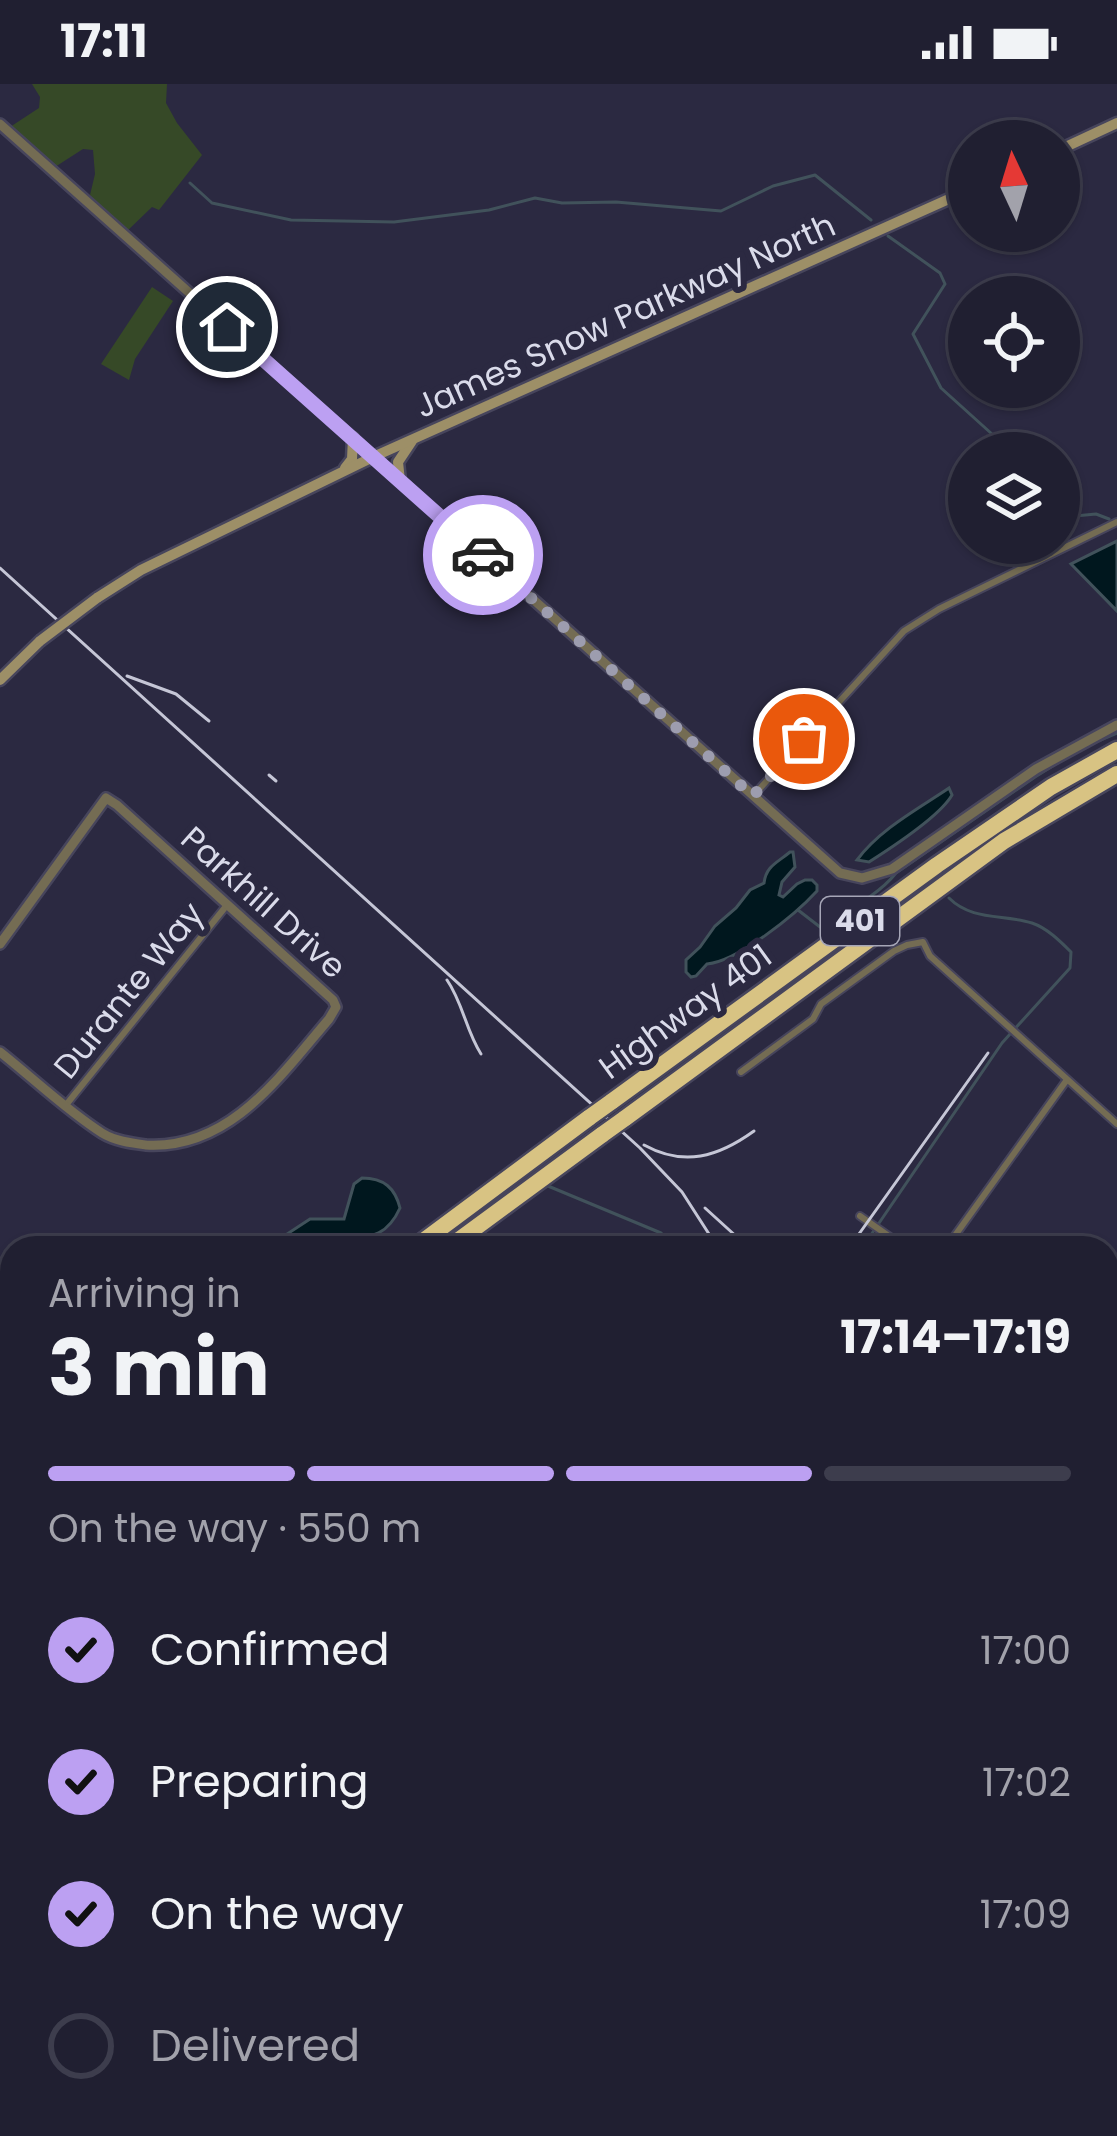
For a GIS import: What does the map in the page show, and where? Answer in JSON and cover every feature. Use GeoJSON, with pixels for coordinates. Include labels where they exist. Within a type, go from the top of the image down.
{"type":"FeatureCollection","features":[{"type":"Feature","properties":{"kind":"highway","name":"Highway 401"},"geometry":{"type":"LineString","coordinates":[[431,1236],[956,852],[1051,787],[1117,750]]}},
{"type":"Feature","properties":{"kind":"highway","name":"Highway 401"},"geometry":{"type":"LineString","coordinates":[[465,1236],[1004,842],[1117,774]]}},
{"type":"Feature","properties":{"kind":"highway"},"geometry":{"type":"LineString","coordinates":[[471,1236],[476,1228]]}},
{"type":"Feature","properties":{"kind":"main road"},"geometry":{"type":"LineString","coordinates":[[1080,140],[1117,123]]}},
{"type":"Feature","properties":{"kind":"main road","name":"James Snow Parkway North"},"geometry":{"type":"LineString","coordinates":[[0,680],[40,641],[141,570],[373,457],[948,199]]}},
{"type":"Feature","properties":{"kind":"main road"},"geometry":{"type":"LineString","coordinates":[[339,473],[352,459],[353,438]]}},
{"type":"Feature","properties":{"kind":"main road"},"geometry":{"type":"LineString","coordinates":[[400,481],[400,457],[416,438]]}},
{"type":"Feature","properties":{"kind":"street"},"geometry":{"type":"LineString","coordinates":[[0,124],[833,869],[854,878],[892,869],[1036,769],[1117,725]]}},
{"type":"Feature","properties":{"kind":"street"},"geometry":{"type":"LineString","coordinates":[[753,796],[904,631],[1117,522]]}},
{"type":"Feature","properties":{"kind":"street","name":"Parkhill Drive"},"geometry":{"type":"LineString","coordinates":[[0,944],[106,798],[333,1000],[335,1010],[264,1094],[220,1129],[174,1144],[123,1141],[100,1132],[0,1052]]}},
{"type":"Feature","properties":{"kind":"street","name":"Durante Way"},"geometry":{"type":"LineString","coordinates":[[67,1105],[227,905]]}},
{"type":"Feature","properties":{"kind":"street"},"geometry":{"type":"LineString","coordinates":[[741,1072],[813,1019],[821,1004],[894,951],[923,942],[930,956],[1117,1124]]}},
{"type":"Feature","properties":{"kind":"street"},"geometry":{"type":"LineString","coordinates":[[955,1236],[1067,1080]]}},
{"type":"Feature","properties":{"kind":"street"},"geometry":{"type":"LineString","coordinates":[[860,1216],[889,1236]]}},
{"type":"Feature","properties":{"kind":"green space"},"geometry":{"type":"Polygon","coordinates":[[[32,84],[167,84],[166,103],[202,155],[159,210],[152,207],[125,233],[90,195],[93,150],[83,149],[55,167],[10,127],[39,108],[40,97],[32,84]]]}},
{"type":"Feature","properties":{"kind":"green space"},"geometry":{"type":"Polygon","coordinates":[[[152,287],[173,301],[135,359],[129,380],[101,364],[152,287]]]}},
{"type":"Feature","properties":{"kind":"water"},"geometry":{"type":"Polygon","coordinates":[[[1117,541],[1117,611],[1071,564],[1080,564],[1080,560],[1117,541]]]}},
{"type":"Feature","properties":{"kind":"water"},"geometry":{"type":"Polygon","coordinates":[[[949,788],[952,795],[926,822],[869,862],[857,860],[888,829],[949,788]]]}},
{"type":"Feature","properties":{"kind":"water"},"geometry":{"type":"Polygon","coordinates":[[[790,852],[795,867],[782,882],[779,895],[783,897],[805,880],[812,880],[817,891],[765,935],[691,977],[686,960],[790,852]]]}},
{"type":"Feature","properties":{"kind":"water"},"geometry":{"type":"Polygon","coordinates":[[[370,1178],[392,1190],[400,1208],[385,1229],[370,1236],[284,1236],[310,1219],[344,1219],[354,1184],[370,1178]]]}},
{"type":"Feature","properties":{"kind":"waterway"},"geometry":{"type":"LineString","coordinates":[[190,183],[212,203],[291,220],[394,222],[489,210],[535,198],[721,211],[773,186],[815,175],[871,220]]}},
{"type":"Feature","properties":{"kind":"waterway"},"geometry":{"type":"LineString","coordinates":[[888,236],[940,273],[945,284],[913,334],[941,388],[990,432]]}},
{"type":"Feature","properties":{"kind":"waterway"},"geometry":{"type":"LineString","coordinates":[[1080,516],[1109,519]]}},
{"type":"Feature","properties":{"kind":"waterway"},"geometry":{"type":"LineString","coordinates":[[1091,744],[1117,733]]}},
{"type":"Feature","properties":{"kind":"waterway"},"geometry":{"type":"LineString","coordinates":[[798,910],[820,927],[1072,754]]}},
{"type":"Feature","properties":{"kind":"waterway"},"geometry":{"type":"LineString","coordinates":[[870,1236],[1002,1043],[1070,968],[1071,952],[1043,928],[978,914],[949,898]]}},
{"type":"Feature","properties":{"kind":"waterway"},"geometry":{"type":"LineString","coordinates":[[548,1186],[664,1236]]}},
{"type":"Feature","properties":{"kind":"railway"},"geometry":{"type":"LineString","coordinates":[[0,568],[640,1148],[682,1192],[710,1236]]}},
{"type":"Feature","properties":{"kind":"railway"},"geometry":{"type":"LineString","coordinates":[[127,676],[176,694],[209,721]]}},
{"type":"Feature","properties":{"kind":"railway"},"geometry":{"type":"LineString","coordinates":[[269,775],[276,781]]}},
{"type":"Feature","properties":{"kind":"railway"},"geometry":{"type":"LineString","coordinates":[[447,980],[481,1054]]}},
{"type":"Feature","properties":{"kind":"railway"},"geometry":{"type":"LineString","coordinates":[[858,1236],[988,1053]]}},
{"type":"Feature","properties":{"kind":"railway"},"geometry":{"type":"LineString","coordinates":[[644,1145],[673,1156],[700,1156],[754,1131]]}},
{"type":"Feature","properties":{"kind":"railway"},"geometry":{"type":"LineString","coordinates":[[705,1208],[736,1236]]}},
{"type":"Feature","properties":{"kind":"way so far"},"geometry":{"type":"LineString","coordinates":[[483,555],[753,796],[804,739]]}},
{"type":"Feature","properties":{"kind":"route"},"geometry":{"type":"LineString","coordinates":[[227,327],[483,555]]}}]}
